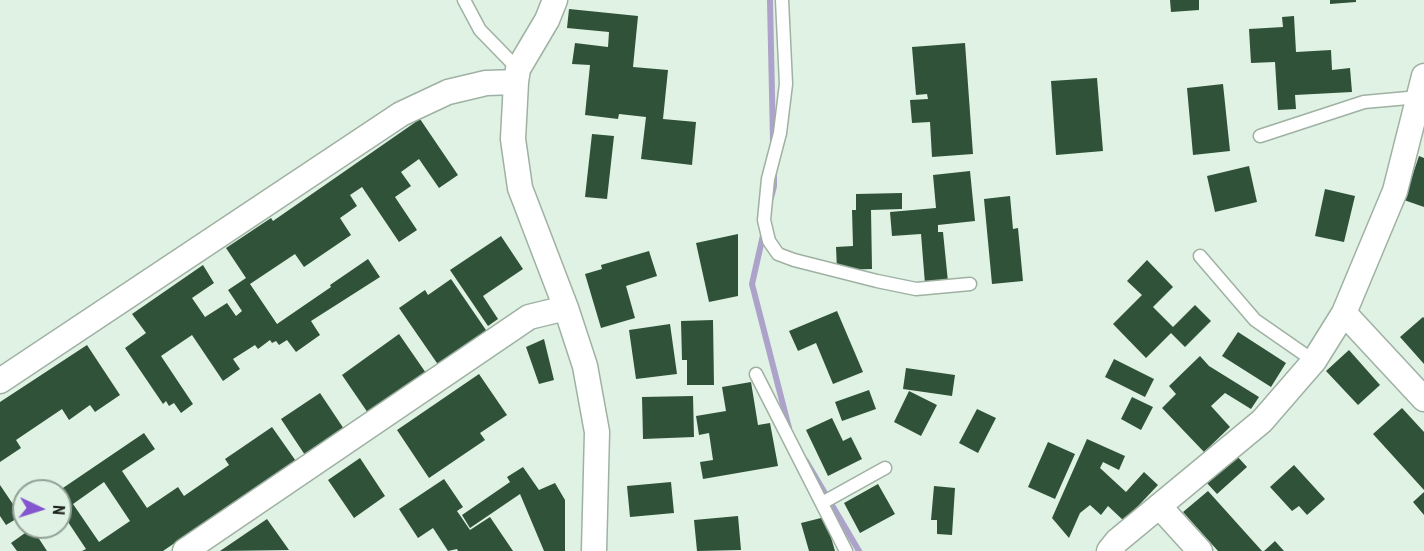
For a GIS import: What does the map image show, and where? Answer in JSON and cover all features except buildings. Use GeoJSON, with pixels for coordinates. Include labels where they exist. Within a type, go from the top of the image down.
{"type":"FeatureCollection","features":[{"type":"Feature","properties":{"kind":"street"},"geometry":{"type":"LineString","coordinates":[[555,0],[517,76],[513,139],[520,188],[566,308],[585,366],[597,432],[594,551]]}},
{"type":"Feature","properties":{"kind":"street"},"geometry":{"type":"LineString","coordinates":[[0,381],[401,114],[448,92],[517,76]]}},
{"type":"Feature","properties":{"kind":"street"},"geometry":{"type":"LineString","coordinates":[[1109,551],[1262,421],[1314,361],[1344,313],[1395,190],[1421,87]]}},
{"type":"Feature","properties":{"kind":"street"},"geometry":{"type":"LineString","coordinates":[[185,551],[529,317],[566,308]]}},
{"type":"Feature","properties":{"kind":"street"},"geometry":{"type":"LineString","coordinates":[[1344,313],[1424,399]]}},
{"type":"Feature","properties":{"kind":"street"},"geometry":{"type":"LineString","coordinates":[[1160,506],[1200,551]]}},
{"type":"Feature","properties":{"kind":"lane"},"geometry":{"type":"LineString","coordinates":[[464,0],[480,30],[517,76]]}},
{"type":"Feature","properties":{"kind":"lane"},"geometry":{"type":"LineString","coordinates":[[782,0],[786,84],[780,133],[768,179],[764,220],[769,241],[778,254],[794,260],[877,281],[916,289],[970,284]]}},
{"type":"Feature","properties":{"kind":"lane"},"geometry":{"type":"LineString","coordinates":[[1260,136],[1364,102],[1421,87]]}},
{"type":"Feature","properties":{"kind":"lane"},"geometry":{"type":"LineString","coordinates":[[1200,256],[1255,320],[1314,361]]}},
{"type":"Feature","properties":{"kind":"lane"},"geometry":{"type":"LineString","coordinates":[[756,374],[846,551]]}},
{"type":"Feature","properties":{"kind":"lane"},"geometry":{"type":"LineString","coordinates":[[822,503],[885,468]]}},
{"type":"Feature","properties":{"kind":"waterway"},"geometry":{"type":"LineString","coordinates":[[770,0],[773,141]]}},
{"type":"Feature","properties":{"kind":"waterway"},"geometry":{"type":"LineString","coordinates":[[771,198],[774,172]]}},
{"type":"Feature","properties":{"kind":"waterway"},"geometry":{"type":"LineString","coordinates":[[764,231],[752,284],[789,428]]}},
{"type":"Feature","properties":{"kind":"waterway"},"geometry":{"type":"LineString","coordinates":[[806,461],[859,551]]}}]}
